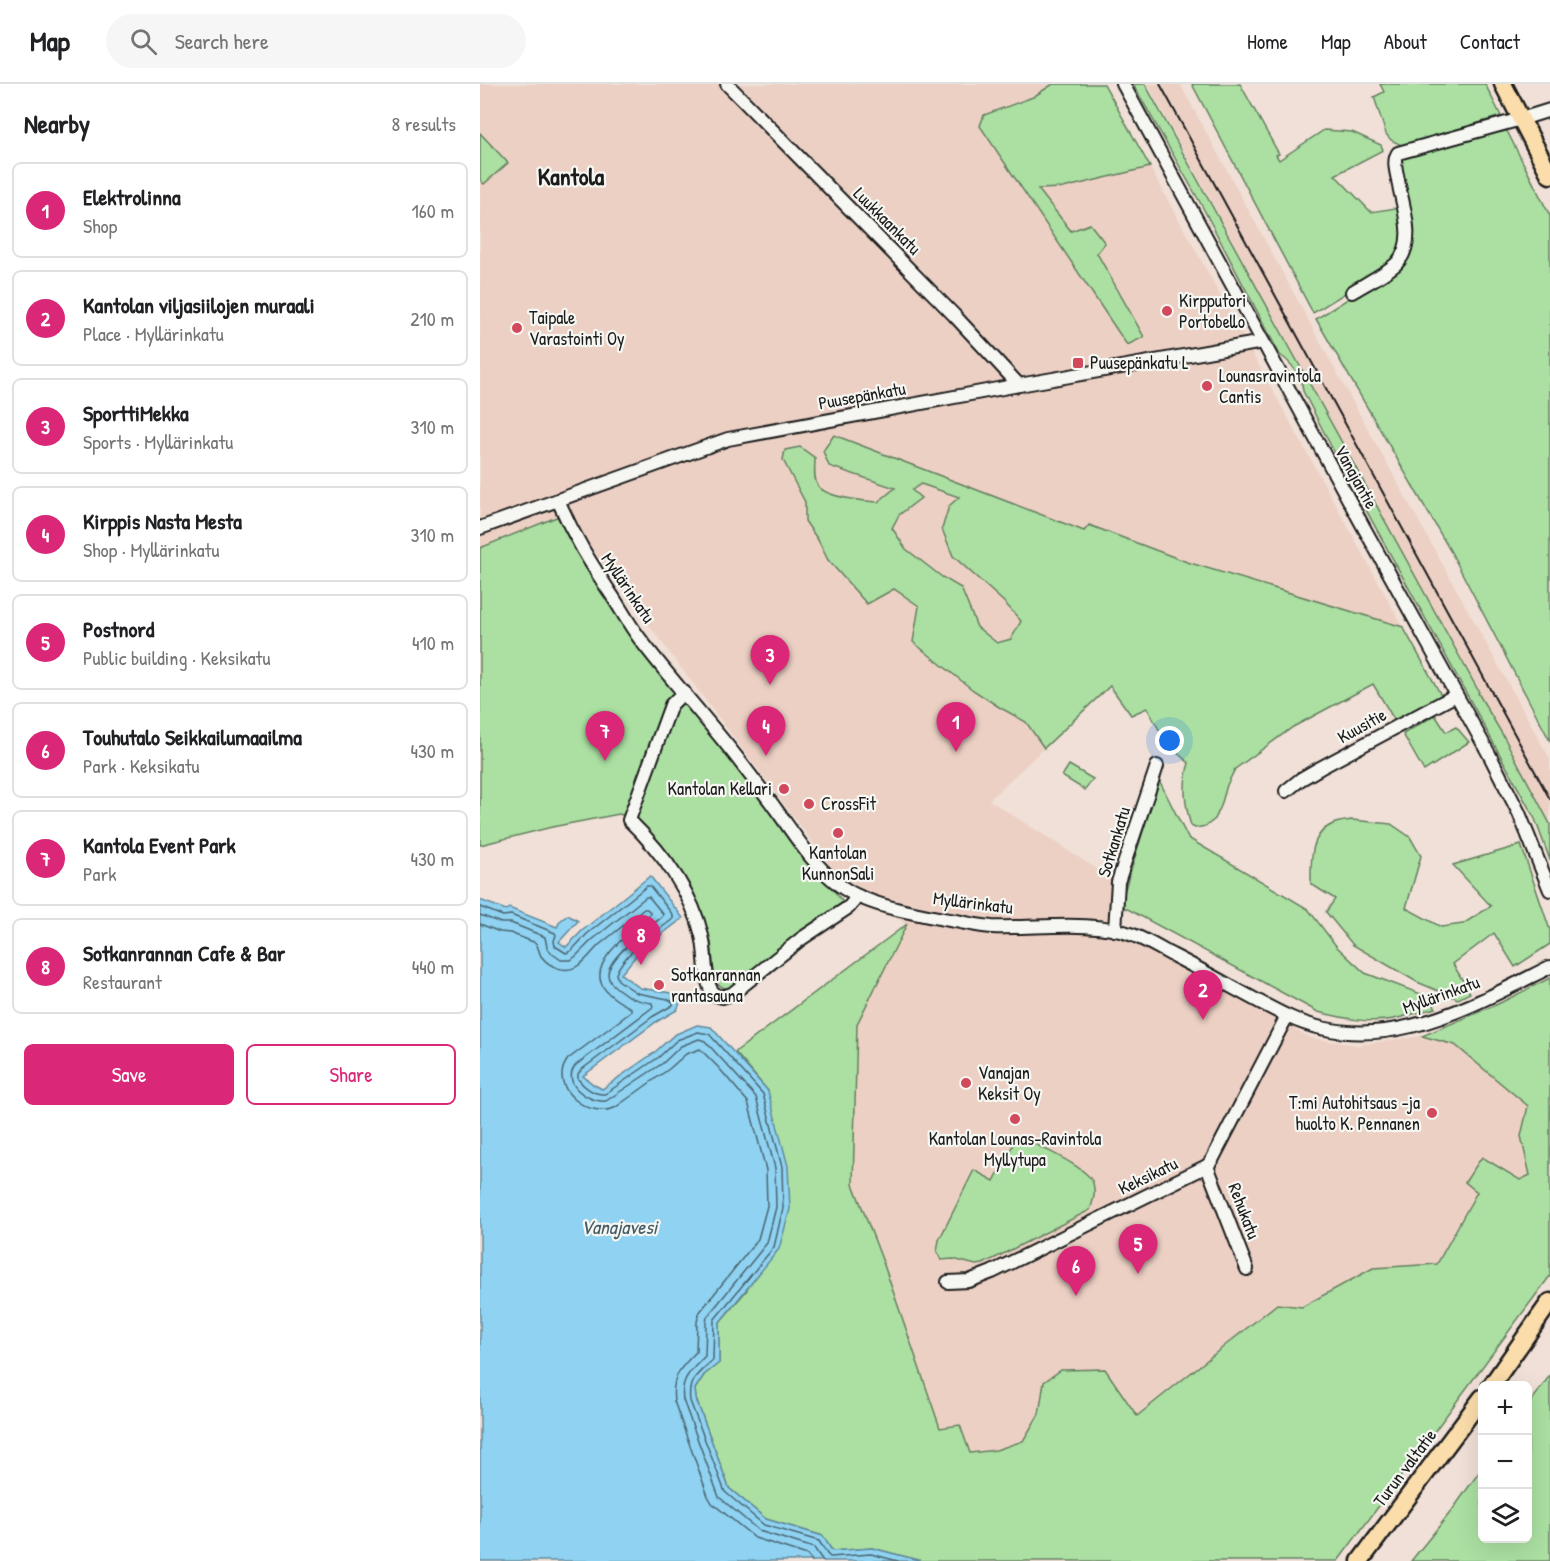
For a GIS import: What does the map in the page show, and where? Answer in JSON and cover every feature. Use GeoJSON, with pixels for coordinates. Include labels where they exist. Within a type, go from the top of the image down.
{"type":"FeatureCollection","features":[{"type":"Feature","properties":{"kind":"highway"},"geometry":{"type":"LineString","coordinates":[[1503,84],[1550,176]]}},
{"type":"Feature","properties":{"kind":"highway"},"geometry":{"type":"LineString","coordinates":[[1495,1381],[1550,1303]]}},
{"type":"Feature","properties":{"kind":"highway","name":"Turun valtatie"},"geometry":{"type":"LineString","coordinates":[[1360,1561],[1478,1403]]}},
{"type":"Feature","properties":{"kind":"street","name":"Luukkaankatu"},"geometry":{"type":"LineString","coordinates":[[727,84],[954,315],[1019,385]]}},
{"type":"Feature","properties":{"kind":"street","name":"Vanajantie"},"geometry":{"type":"LineString","coordinates":[[1123,84],[1519,813],[1550,890]]}},
{"type":"Feature","properties":{"kind":"street"},"geometry":{"type":"LineString","coordinates":[[1352,292],[1395,265],[1403,255],[1407,240],[1407,222],[1395,165],[1398,153],[1550,110]]}},
{"type":"Feature","properties":{"kind":"street","name":"Puusepänkatu"},"geometry":{"type":"LineString","coordinates":[[480,528],[729,439],[1263,342]]}},
{"type":"Feature","properties":{"kind":"street","name":"Myllärinkatu"},"geometry":{"type":"LineString","coordinates":[[558,500],[585,555],[639,637],[717,731],[805,852],[820,869],[850,893],[898,909],[975,925],[1082,927],[1115,930],[1157,947],[1287,1016],[1316,1026],[1337,1030],[1368,1032],[1398,1029],[1433,1021],[1472,1006],[1550,967]]}},
{"type":"Feature","properties":{"kind":"street"},"geometry":{"type":"LineString","coordinates":[[684,692],[671,705],[629,820],[664,857],[692,904],[703,938],[708,986],[713,994],[722,997],[732,994],[801,939],[849,907],[858,896]]}},
{"type":"Feature","properties":{"kind":"street","name":"Kuusitie"},"geometry":{"type":"LineString","coordinates":[[1286,791],[1320,768],[1456,695]]}},
{"type":"Feature","properties":{"kind":"street","name":"Sotkankatu"},"geometry":{"type":"LineString","coordinates":[[1115,930],[1118,882],[1157,766]]}},
{"type":"Feature","properties":{"kind":"street","name":"Keksikatu"},"geometry":{"type":"LineString","coordinates":[[948,1282],[969,1281],[992,1272],[1207,1166],[1287,1016]]}},
{"type":"Feature","properties":{"kind":"street","name":"Rehukatu"},"geometry":{"type":"LineString","coordinates":[[1207,1166],[1247,1269]]}},
{"type":"Feature","properties":{"kind":"shaded area"},"geometry":{"type":"Polygon","coordinates":[[[480,84],[1104,84],[1420,658],[1293,727],[1235,769],[1202,774],[1167,744],[1147,708],[1131,715],[1110,686],[989,800],[1125,887],[1112,936],[1134,941],[1268,1012],[1310,1038],[1357,1045],[1422,1036],[1455,1045],[1528,1106],[1521,1136],[1530,1175],[1477,1192],[1437,1264],[1373,1268],[1302,1307],[1277,1305],[1136,1416],[1105,1369],[1044,1383],[1039,1414],[1023,1441],[996,1450],[970,1453],[940,1428],[883,1262],[853,1184],[857,1024],[906,924],[842,881],[565,514],[480,548],[480,84]]]}},
{"type":"Feature","properties":{"kind":"shaded area"},"geometry":{"type":"Polygon","coordinates":[[[1147,84],[1180,84],[1550,759],[1550,824],[1504,737],[1147,84]]]}},
{"type":"Feature","properties":{"kind":"green space"},"geometry":{"type":"Polygon","coordinates":[[[1053,84],[1104,84],[1150,167],[1063,188],[1038,189],[1071,231],[1090,224],[1105,243],[1097,253],[1144,337],[1127,345],[980,126],[984,115],[1033,97],[1053,84]]]}},
{"type":"Feature","properties":{"kind":"green space"},"geometry":{"type":"Polygon","coordinates":[[[1133,84],[1145,84],[1504,737],[1550,824],[1550,860],[1535,819],[1330,444],[1303,391],[1298,376],[1289,362],[1280,355],[1201,204],[1133,84]]]}},
{"type":"Feature","properties":{"kind":"green space"},"geometry":{"type":"Polygon","coordinates":[[[1192,84],[1240,84],[1279,154],[1276,155],[1279,160],[1324,130],[1352,132],[1381,145],[1383,150],[1335,175],[1371,212],[1402,207],[1405,239],[1394,263],[1313,313],[1192,84]]]}},
{"type":"Feature","properties":{"kind":"green space"},"geometry":{"type":"Polygon","coordinates":[[[1380,84],[1485,84],[1501,116],[1403,146],[1391,140],[1386,134],[1374,97],[1384,92],[1380,84]]]}},
{"type":"Feature","properties":{"kind":"green space"},"geometry":{"type":"Polygon","coordinates":[[[1507,131],[1550,216],[1550,741],[1451,552],[1316,319],[1397,268],[1406,259],[1399,160],[1401,155],[1475,136],[1507,131]]]}},
{"type":"Feature","properties":{"kind":"green space"},"geometry":{"type":"Polygon","coordinates":[[[480,133],[508,163],[484,184],[480,180],[480,133]]]}},
{"type":"Feature","properties":{"kind":"green space"},"geometry":{"type":"Polygon","coordinates":[[[834,435],[1084,531],[1089,525],[1187,562],[1403,627],[1442,697],[1396,723],[1373,684],[1293,727],[1235,769],[1215,819],[1206,826],[1195,828],[1191,826],[1185,795],[1189,763],[1167,744],[1147,708],[1131,715],[1110,686],[1044,748],[1026,722],[973,690],[913,642],[919,606],[894,589],[867,604],[828,560],[805,521],[805,502],[783,460],[785,450],[800,447],[815,458],[816,483],[829,493],[846,498],[878,502],[895,488],[829,466],[823,451],[834,435]],[[921,484],[912,490],[921,498],[899,515],[892,528],[906,549],[942,577],[961,588],[977,627],[997,643],[1011,639],[1021,621],[1005,603],[953,556],[942,529],[949,506],[959,497],[921,484]]]}},
{"type":"Feature","properties":{"kind":"green space"},"geometry":{"type":"Polygon","coordinates":[[[559,516],[606,598],[689,708],[842,901],[841,907],[728,990],[715,983],[711,942],[692,891],[677,866],[638,820],[619,814],[552,827],[480,845],[480,548],[559,516]]]}},
{"type":"Feature","properties":{"kind":"green space"},"geometry":{"type":"Polygon","coordinates":[[[1435,715],[1446,732],[1456,727],[1469,742],[1424,771],[1403,734],[1435,715]]]}},
{"type":"Feature","properties":{"kind":"green space"},"geometry":{"type":"Polygon","coordinates":[[[1069,765],[1093,779],[1085,790],[1062,776],[1069,765]]]}},
{"type":"Feature","properties":{"kind":"green space"},"geometry":{"type":"Polygon","coordinates":[[[1159,780],[1188,838],[1308,909],[1337,947],[1365,973],[1429,997],[1436,1008],[1394,1019],[1375,1021],[1318,1012],[1120,905],[1159,780]]]}},
{"type":"Feature","properties":{"kind":"green space"},"geometry":{"type":"Polygon","coordinates":[[[1352,820],[1391,824],[1410,837],[1421,856],[1406,908],[1441,927],[1463,924],[1491,906],[1453,865],[1521,845],[1550,930],[1550,944],[1515,967],[1494,933],[1453,964],[1470,993],[1458,999],[1417,982],[1353,945],[1326,912],[1335,899],[1311,884],[1313,850],[1319,834],[1333,824],[1352,820]]]}},
{"type":"Feature","properties":{"kind":"green space"},"geometry":{"type":"Polygon","coordinates":[[[907,924],[857,1024],[853,1184],[883,1262],[940,1428],[960,1425],[970,1453],[996,1450],[1023,1441],[1039,1414],[1044,1382],[1061,1370],[1105,1369],[1137,1416],[1277,1304],[1302,1307],[1373,1268],[1437,1264],[1477,1192],[1465,1182],[1482,1157],[1520,1180],[1530,1175],[1521,1136],[1528,1106],[1455,1045],[1422,1036],[1498,1004],[1550,978],[1550,1276],[1338,1561],[922,1561],[872,1548],[832,1551],[823,1536],[766,1519],[729,1488],[696,1399],[695,1389],[704,1375],[719,1363],[719,1323],[747,1290],[768,1091],[735,1052],[907,924]]]}},
{"type":"Feature","properties":{"kind":"green space"},"geometry":{"type":"Polygon","coordinates":[[[1023,1138],[1073,1164],[1089,1177],[1094,1191],[1090,1210],[983,1264],[976,1265],[953,1259],[941,1260],[937,1252],[939,1240],[974,1170],[994,1181],[1015,1141],[1023,1138]]]}},
{"type":"Feature","properties":{"kind":"green space"},"geometry":{"type":"Polygon","coordinates":[[[1550,1375],[1550,1561],[1411,1561],[1478,1474],[1478,1543],[1532,1543],[1532,1400],[1550,1375]]]}},
{"type":"Feature","properties":{"kind":"water","name":"Vanajavesi"},"geometry":{"type":"Polygon","coordinates":[[[650,876],[683,918],[640,951],[621,974],[640,988],[671,993],[679,998],[680,1003],[677,1010],[656,1022],[583,1076],[602,1089],[655,1052],[674,1035],[697,1025],[711,1027],[768,1091],[788,1166],[790,1209],[779,1249],[719,1323],[719,1363],[704,1375],[695,1389],[696,1399],[729,1488],[766,1519],[823,1536],[832,1551],[872,1548],[922,1561],[480,1561],[480,900],[506,910],[509,908],[557,927],[560,921],[568,915],[578,921],[559,942],[566,947],[583,930],[650,876]]]}},
{"type":"Feature","properties":{"kind":"railway"},"geometry":{"type":"LineString","coordinates":[[1160,84],[1550,799]]}},
{"type":"Feature","properties":{"kind":"place","name":"Kirpputori Portobello"},"geometry":{"type":"Point","coordinates":[1167,311]}},
{"type":"Feature","properties":{"kind":"place","name":"Taipale Varastointi Oy"},"geometry":{"type":"Point","coordinates":[517,328]}},
{"type":"Feature","properties":{"kind":"place","name":"Puusepänkatu L"},"geometry":{"type":"Point","coordinates":[1078,363]}},
{"type":"Feature","properties":{"kind":"place","name":"Lounasravintola Cantis"},"geometry":{"type":"Point","coordinates":[1207,386]}},
{"type":"Feature","properties":{"kind":"place","name":"SporttiMekka"},"geometry":{"type":"Point","coordinates":[770,685]}},
{"type":"Feature","properties":{"kind":"place","name":"Elektrolinna"},"geometry":{"type":"Point","coordinates":[956,752]}},
{"type":"Feature","properties":{"kind":"place","name":"Kirppis Nasta Mesta"},"geometry":{"type":"Point","coordinates":[766,756]}},
{"type":"Feature","properties":{"kind":"place","name":"Kantola Event Park"},"geometry":{"type":"Point","coordinates":[605,761]}},
{"type":"Feature","properties":{"kind":"place","name":"Kantolan Kellari"},"geometry":{"type":"Point","coordinates":[784,789]}},
{"type":"Feature","properties":{"kind":"place","name":"CrossFit"},"geometry":{"type":"Point","coordinates":[809,804]}},
{"type":"Feature","properties":{"kind":"place","name":"Kantolan KunnonSali"},"geometry":{"type":"Point","coordinates":[838,833]}},
{"type":"Feature","properties":{"kind":"place","name":"Sotkanrannan Cafe & Bar"},"geometry":{"type":"Point","coordinates":[641,965]}},
{"type":"Feature","properties":{"kind":"place","name":"Sotkanrannan rantasauna"},"geometry":{"type":"Point","coordinates":[659,985]}},
{"type":"Feature","properties":{"kind":"place","name":"Kantolan viljasiilojen muraali"},"geometry":{"type":"Point","coordinates":[1203,1020]}},
{"type":"Feature","properties":{"kind":"place","name":"Vanajan Keksit Oy"},"geometry":{"type":"Point","coordinates":[966,1083]}},
{"type":"Feature","properties":{"kind":"place","name":"T:mi Autohitsaus -ja huolto K. Pennanen"},"geometry":{"type":"Point","coordinates":[1432,1113]}},
{"type":"Feature","properties":{"kind":"place","name":"Kantolan Lounas-Ravintola Myllytupa"},"geometry":{"type":"Point","coordinates":[1015,1119]}},
{"type":"Feature","properties":{"kind":"place","name":"Postnord"},"geometry":{"type":"Point","coordinates":[1138,1274]}},
{"type":"Feature","properties":{"kind":"place","name":"Touhutalo Seikkailumaailma"},"geometry":{"type":"Point","coordinates":[1076,1296]}},
{"type":"Feature","properties":{"kind":"district","name":"Kantola"},"geometry":{"type":"Point","coordinates":[571,177]}}]}
